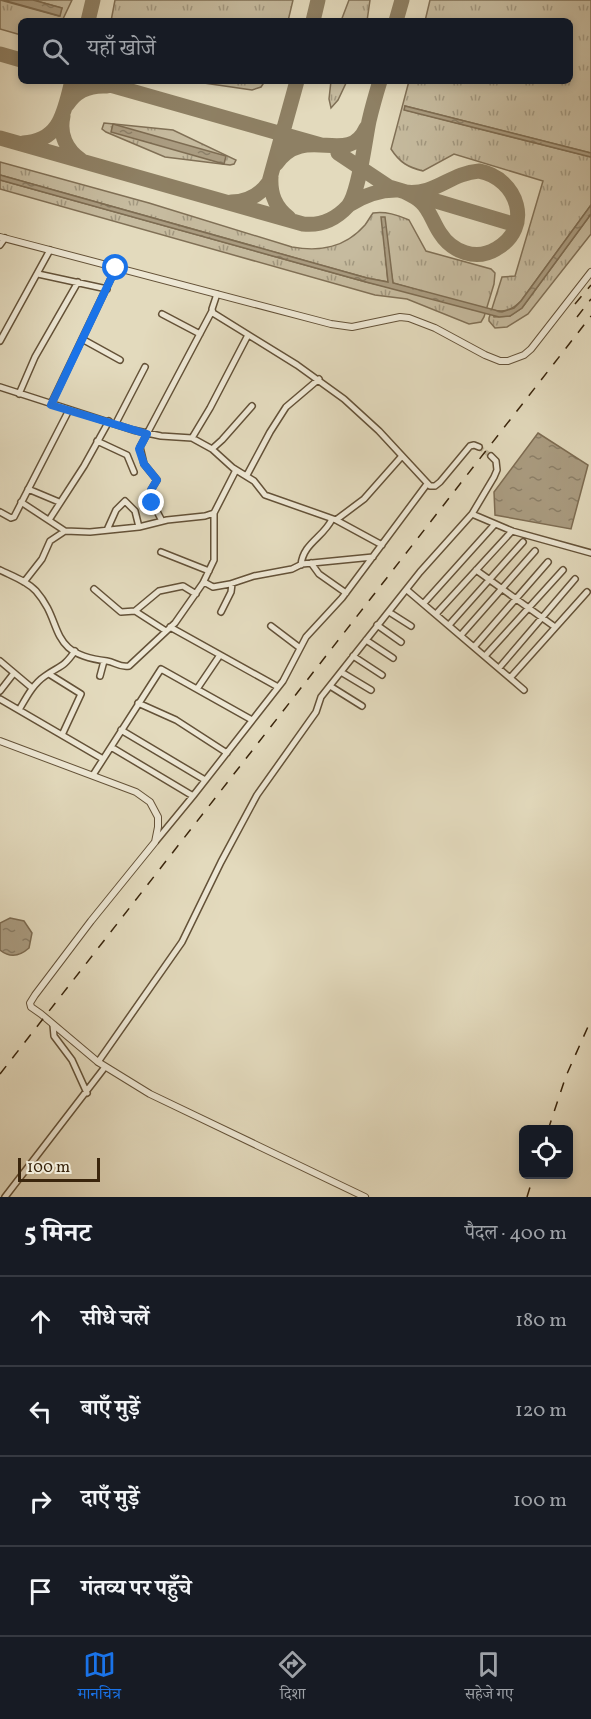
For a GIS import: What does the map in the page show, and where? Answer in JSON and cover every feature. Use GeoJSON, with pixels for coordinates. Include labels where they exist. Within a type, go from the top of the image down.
{"type":"FeatureCollection","features":[{"type":"Feature","properties":{"kind":"street"},"geometry":{"type":"LineString","coordinates":[[0,246],[2,238],[332,324],[352,327],[400,317],[409,318],[435,328],[485,356],[501,361],[524,355],[531,349],[591,272]]}},
{"type":"Feature","properties":{"kind":"street"},"geometry":{"type":"LineString","coordinates":[[0,342],[50,250]]}},
{"type":"Feature","properties":{"kind":"street"},"geometry":{"type":"LineString","coordinates":[[51,405],[116,268]]}},
{"type":"Feature","properties":{"kind":"street"},"geometry":{"type":"LineString","coordinates":[[38,274],[107,289]]}},
{"type":"Feature","properties":{"kind":"street"},"geometry":{"type":"LineString","coordinates":[[19,394],[35,357],[78,282]]}},
{"type":"Feature","properties":{"kind":"street"},"geometry":{"type":"LineString","coordinates":[[162,521],[150,498],[151,490],[157,480],[144,464],[139,449],[212,311],[217,294]]}},
{"type":"Feature","properties":{"kind":"street"},"geometry":{"type":"LineString","coordinates":[[212,311],[319,379],[347,402],[427,483],[435,486],[470,446],[479,447]]}},
{"type":"Feature","properties":{"kind":"street"},"geometry":{"type":"LineString","coordinates":[[162,314],[200,334]]}},
{"type":"Feature","properties":{"kind":"street"},"geometry":{"type":"LineString","coordinates":[[192,438],[248,335]]}},
{"type":"Feature","properties":{"kind":"street"},"geometry":{"type":"LineString","coordinates":[[82,339],[120,360]]}},
{"type":"Feature","properties":{"kind":"street"},"geometry":{"type":"LineString","coordinates":[[116,423],[145,367]]}},
{"type":"Feature","properties":{"kind":"street"},"geometry":{"type":"LineString","coordinates":[[247,475],[286,407],[319,379]]}},
{"type":"Feature","properties":{"kind":"street"},"geometry":{"type":"LineString","coordinates":[[0,387],[147,434],[192,438],[212,449],[236,470],[247,475],[265,495],[334,520],[382,545]]}},
{"type":"Feature","properties":{"kind":"street"},"geometry":{"type":"LineString","coordinates":[[212,449],[252,406]]}},
{"type":"Feature","properties":{"kind":"street"},"geometry":{"type":"LineString","coordinates":[[0,512],[13,517],[69,410]]}},
{"type":"Feature","properties":{"kind":"street"},"geometry":{"type":"LineString","coordinates":[[49,520],[84,466],[109,421]]}},
{"type":"Feature","properties":{"kind":"street"},"geometry":{"type":"LineString","coordinates":[[97,441],[127,455],[134,472]]}},
{"type":"Feature","properties":{"kind":"street"},"geometry":{"type":"LineString","coordinates":[[301,564],[303,552],[311,543],[326,531],[334,520],[364,499],[402,456]]}},
{"type":"Feature","properties":{"kind":"street"},"geometry":{"type":"LineString","coordinates":[[98,1062],[182,942],[257,795],[316,712],[321,697],[377,625],[472,514],[497,470],[496,461],[491,456]]}},
{"type":"Feature","properties":{"kind":"street"},"geometry":{"type":"LineString","coordinates":[[0,570],[34,588],[43,600],[62,641],[75,651],[85,657],[112,662],[121,667],[129,666],[168,629],[204,582],[214,553],[214,513],[236,470]]}},
{"type":"Feature","properties":{"kind":"street"},"geometry":{"type":"LineString","coordinates":[[365,1197],[155,1097],[98,1062],[31,1007],[30,1003],[91,921],[194,796],[278,687],[308,633],[346,593],[427,483]]}},
{"type":"Feature","properties":{"kind":"street"},"geometry":{"type":"LineString","coordinates":[[28,489],[59,502]]}},
{"type":"Feature","properties":{"kind":"street"},"geometry":{"type":"LineString","coordinates":[[107,530],[116,510],[125,501],[135,511],[139,527]]}},
{"type":"Feature","properties":{"kind":"street"},"geometry":{"type":"LineString","coordinates":[[21,502],[65,531]]}},
{"type":"Feature","properties":{"kind":"street"},"geometry":{"type":"LineString","coordinates":[[24,582],[42,559],[50,541],[65,531],[139,527],[214,513]]}},
{"type":"Feature","properties":{"kind":"street"},"geometry":{"type":"LineString","coordinates":[[472,514],[512,531],[591,553]]}},
{"type":"Feature","properties":{"kind":"street"},"geometry":{"type":"LineString","coordinates":[[423,603],[495,524]]}},
{"type":"Feature","properties":{"kind":"street"},"geometry":{"type":"LineString","coordinates":[[436,614],[512,531]]}},
{"type":"Feature","properties":{"kind":"street"},"geometry":{"type":"LineString","coordinates":[[449,625],[523,542]]}},
{"type":"Feature","properties":{"kind":"street"},"geometry":{"type":"LineString","coordinates":[[461,635],[535,551]]}},
{"type":"Feature","properties":{"kind":"street"},"geometry":{"type":"LineString","coordinates":[[162,552],[209,571]]}},
{"type":"Feature","properties":{"kind":"street"},"geometry":{"type":"LineString","coordinates":[[204,582],[213,587],[292,569],[301,564],[373,557]]}},
{"type":"Feature","properties":{"kind":"street"},"geometry":{"type":"LineString","coordinates":[[474,646],[549,562]]}},
{"type":"Feature","properties":{"kind":"street"},"geometry":{"type":"LineString","coordinates":[[311,563],[319,574],[346,593]]}},
{"type":"Feature","properties":{"kind":"street"},"geometry":{"type":"LineString","coordinates":[[476,570],[555,627]]}},
{"type":"Feature","properties":{"kind":"street"},"geometry":{"type":"LineString","coordinates":[[485,656],[563,570]]}},
{"type":"Feature","properties":{"kind":"street"},"geometry":{"type":"LineString","coordinates":[[499,668],[575,579]]}},
{"type":"Feature","properties":{"kind":"street"},"geometry":{"type":"LineString","coordinates":[[221,612],[231,592],[232,584]]}},
{"type":"Feature","properties":{"kind":"street"},"geometry":{"type":"LineString","coordinates":[[135,611],[161,590],[183,586],[196,594]]}},
{"type":"Feature","properties":{"kind":"street"},"geometry":{"type":"LineString","coordinates":[[94,589],[121,612],[135,611],[278,687]]}},
{"type":"Feature","properties":{"kind":"street"},"geometry":{"type":"LineString","coordinates":[[510,678],[587,592]]}},
{"type":"Feature","properties":{"kind":"street"},"geometry":{"type":"LineString","coordinates":[[404,594],[423,603],[524,690]]}},
{"type":"Feature","properties":{"kind":"street"},"geometry":{"type":"LineString","coordinates":[[389,612],[411,626]]}},
{"type":"Feature","properties":{"kind":"street"},"geometry":{"type":"LineString","coordinates":[[377,625],[401,642]]}},
{"type":"Feature","properties":{"kind":"street"},"geometry":{"type":"LineString","coordinates":[[271,626],[300,648]]}},
{"type":"Feature","properties":{"kind":"street"},"geometry":{"type":"LineString","coordinates":[[366,640],[393,658]]}},
{"type":"Feature","properties":{"kind":"street"},"geometry":{"type":"LineString","coordinates":[[19,710],[32,687],[64,666],[75,651]]}},
{"type":"Feature","properties":{"kind":"street"},"geometry":{"type":"LineString","coordinates":[[196,689],[220,655]]}},
{"type":"Feature","properties":{"kind":"street"},"geometry":{"type":"LineString","coordinates":[[353,656],[382,675]]}},
{"type":"Feature","properties":{"kind":"street"},"geometry":{"type":"LineString","coordinates":[[0,661],[32,687]]}},
{"type":"Feature","properties":{"kind":"street"},"geometry":{"type":"LineString","coordinates":[[100,676],[104,661]]}},
{"type":"Feature","properties":{"kind":"street"},"geometry":{"type":"LineString","coordinates":[[93,775],[161,669],[252,720]]}},
{"type":"Feature","properties":{"kind":"street"},"geometry":{"type":"LineString","coordinates":[[341,672],[372,690]]}},
{"type":"Feature","properties":{"kind":"street"},"geometry":{"type":"LineString","coordinates":[[0,691],[14,673]]}},
{"type":"Feature","properties":{"kind":"street"},"geometry":{"type":"LineString","coordinates":[[49,674],[81,694],[62,735]]}},
{"type":"Feature","properties":{"kind":"street"},"geometry":{"type":"LineString","coordinates":[[330,686],[362,706]]}},
{"type":"Feature","properties":{"kind":"street"},"geometry":{"type":"LineString","coordinates":[[0,699],[103,759]]}},
{"type":"Feature","properties":{"kind":"street"},"geometry":{"type":"LineString","coordinates":[[138,703],[175,719],[227,753]]}},
{"type":"Feature","properties":{"kind":"street"},"geometry":{"type":"LineString","coordinates":[[121,730],[205,780]]}},
{"type":"Feature","properties":{"kind":"street"},"geometry":{"type":"LineString","coordinates":[[0,741],[136,792],[150,802],[158,817],[155,842]]}},
{"type":"Feature","properties":{"kind":"street"},"geometry":{"type":"LineString","coordinates":[[111,747],[194,796]]}},
{"type":"Feature","properties":{"kind":"street"},"geometry":{"type":"LineString","coordinates":[[53,1025],[54,1036],[72,1060],[87,1093]]}},
{"type":"Feature","properties":{"kind":"street"},"geometry":{"type":"LineString","coordinates":[[5,1197],[105,1067]]}},
{"type":"Feature","properties":{"kind":"green space"},"geometry":{"type":"Polygon","coordinates":[[[0,0],[59,16],[62,8],[33,0],[72,0],[63,18],[18,18],[18,34],[0,29],[0,0]]]}},
{"type":"Feature","properties":{"kind":"green space"},"geometry":{"type":"Polygon","coordinates":[[[115,0],[293,0],[289,18],[112,18],[115,0]]]}},
{"type":"Feature","properties":{"kind":"green space"},"geometry":{"type":"Polygon","coordinates":[[[349,0],[370,0],[367,18],[342,18],[349,0]]]}},
{"type":"Feature","properties":{"kind":"green space"},"geometry":{"type":"Polygon","coordinates":[[[430,0],[591,0],[591,153],[405,106],[405,110],[591,157],[591,205],[521,301],[508,310],[492,310],[494,317],[510,316],[522,308],[591,214],[591,234],[528,314],[507,327],[495,328],[489,318],[502,277],[515,276],[543,181],[454,154],[423,171],[405,164],[391,149],[408,84],[573,84],[573,18],[426,18],[430,0]]]}},
{"type":"Feature","properties":{"kind":"green space"},"geometry":{"type":"Polygon","coordinates":[[[211,84],[263,84],[252,90],[211,84]]]}},
{"type":"Feature","properties":{"kind":"green space"},"geometry":{"type":"Polygon","coordinates":[[[331,84],[346,84],[338,100],[331,108],[329,99],[331,84]]]}},
{"type":"Feature","properties":{"kind":"green space"},"geometry":{"type":"Polygon","coordinates":[[[104,123],[173,130],[236,160],[230,165],[165,157],[106,132],[102,129],[104,123]]]}},
{"type":"Feature","properties":{"kind":"green space"},"geometry":{"type":"Polygon","coordinates":[[[0,162],[149,203],[292,247],[312,249],[340,243],[357,233],[373,213],[391,214],[409,220],[426,251],[491,269],[495,273],[494,284],[481,322],[469,324],[407,299],[375,295],[0,189],[0,180],[366,282],[485,309],[393,283],[382,217],[388,282],[0,175],[0,162]]]}},
{"type":"Feature","properties":{"kind":"water"},"geometry":{"type":"Polygon","coordinates":[[[3,0],[33,0],[62,8],[60,16],[3,0]]]}},
{"type":"Feature","properties":{"kind":"water"},"geometry":{"type":"Polygon","coordinates":[[[405,106],[591,153],[591,157],[404,110],[405,106]]]}},
{"type":"Feature","properties":{"kind":"water"},"geometry":{"type":"Polygon","coordinates":[[[113,124],[226,156],[224,164],[111,132],[113,124]]]}},
{"type":"Feature","properties":{"kind":"water"},"geometry":{"type":"Polygon","coordinates":[[[0,175],[388,282],[381,217],[385,217],[393,283],[502,312],[514,308],[521,301],[591,205],[591,214],[522,308],[510,316],[499,317],[0,180],[0,175]]]}},
{"type":"Feature","properties":{"kind":"water"},"geometry":{"type":"Polygon","coordinates":[[[538,433],[588,465],[571,529],[495,515],[494,492],[538,433]]]}},
{"type":"Feature","properties":{"kind":"water"},"geometry":{"type":"Polygon","coordinates":[[[10,918],[24,921],[32,933],[29,948],[15,955],[0,950],[0,923],[10,918]]]}},
{"type":"Feature","properties":{"kind":"taxiway"},"geometry":{"type":"LineString","coordinates":[[89,18],[93,0]]}},
{"type":"Feature","properties":{"kind":"taxiway"},"geometry":{"type":"LineString","coordinates":[[314,18],[318,0]]}},
{"type":"Feature","properties":{"kind":"taxiway"},"geometry":{"type":"LineString","coordinates":[[397,18],[402,0]]}},
{"type":"Feature","properties":{"kind":"taxiway"},"geometry":{"type":"LineString","coordinates":[[0,54],[18,59]]}},
{"type":"Feature","properties":{"kind":"taxiway"},"geometry":{"type":"LineString","coordinates":[[23,143],[46,137],[53,130],[63,113],[71,84]]}},
{"type":"Feature","properties":{"kind":"taxiway"},"geometry":{"type":"LineString","coordinates":[[107,84],[321,145]]}},
{"type":"Feature","properties":{"kind":"taxiway"},"geometry":{"type":"LineString","coordinates":[[231,202],[253,197],[269,182],[296,84]]}},
{"type":"Feature","properties":{"kind":"taxiway"},"geometry":{"type":"LineString","coordinates":[[0,138],[303,224],[316,224],[338,215],[352,199],[379,84]]}},
{"type":"Feature","properties":{"kind":"taxiway"},"geometry":{"type":"LineString","coordinates":[[67,105],[84,90],[95,86],[107,86]]}},
{"type":"Feature","properties":{"kind":"taxiway"},"geometry":{"type":"LineString","coordinates":[[63,116],[62,129],[65,141],[71,151],[81,160]]}},
{"type":"Feature","properties":{"kind":"taxiway"},"geometry":{"type":"LineString","coordinates":[[276,164],[287,152],[300,146],[348,145],[358,139],[366,128]]}},
{"type":"Feature","properties":{"kind":"taxiway"},"geometry":{"type":"LineString","coordinates":[[338,153],[389,187],[513,224]]}},
{"type":"Feature","properties":{"kind":"taxiway"},"geometry":{"type":"LineString","coordinates":[[479,171],[503,183],[512,193],[518,217],[515,229],[508,240],[488,253],[473,254],[458,250],[445,240],[424,205],[405,192],[425,191],[459,176],[479,171]]}},
{"type":"Feature","properties":{"kind":"taxiway"},"geometry":{"type":"LineString","coordinates":[[271,177],[274,200],[289,218]]}},
{"type":"Feature","properties":{"kind":"taxiway"},"geometry":{"type":"LineString","coordinates":[[349,205],[371,194],[396,190]]}},
{"type":"Feature","properties":{"kind":"tunnel"},"geometry":{"type":"LineString","coordinates":[[479,447],[491,456]]}},
{"type":"Feature","properties":{"kind":"railway"},"geometry":{"type":"LineString","coordinates":[[575,304],[591,285]]}},
{"type":"Feature","properties":{"kind":"railway"},"geometry":{"type":"LineString","coordinates":[[577,317],[591,299]]}},
{"type":"Feature","properties":{"kind":"railway"},"geometry":{"type":"LineString","coordinates":[[0,1074],[591,316]]}},
{"type":"Feature","properties":{"kind":"railway"},"geometry":{"type":"LineString","coordinates":[[550,1125],[566,1076],[591,1020]]}},
{"type":"Feature","properties":{"kind":"railway"},"geometry":{"type":"LineString","coordinates":[[527,1197],[532,1179]]}},
{"type":"Feature","properties":{"kind":"route"},"geometry":{"type":"LineString","coordinates":[[116,268],[51,405],[147,434],[139,449],[144,464],[157,480],[151,490],[152,503]]}}]}
